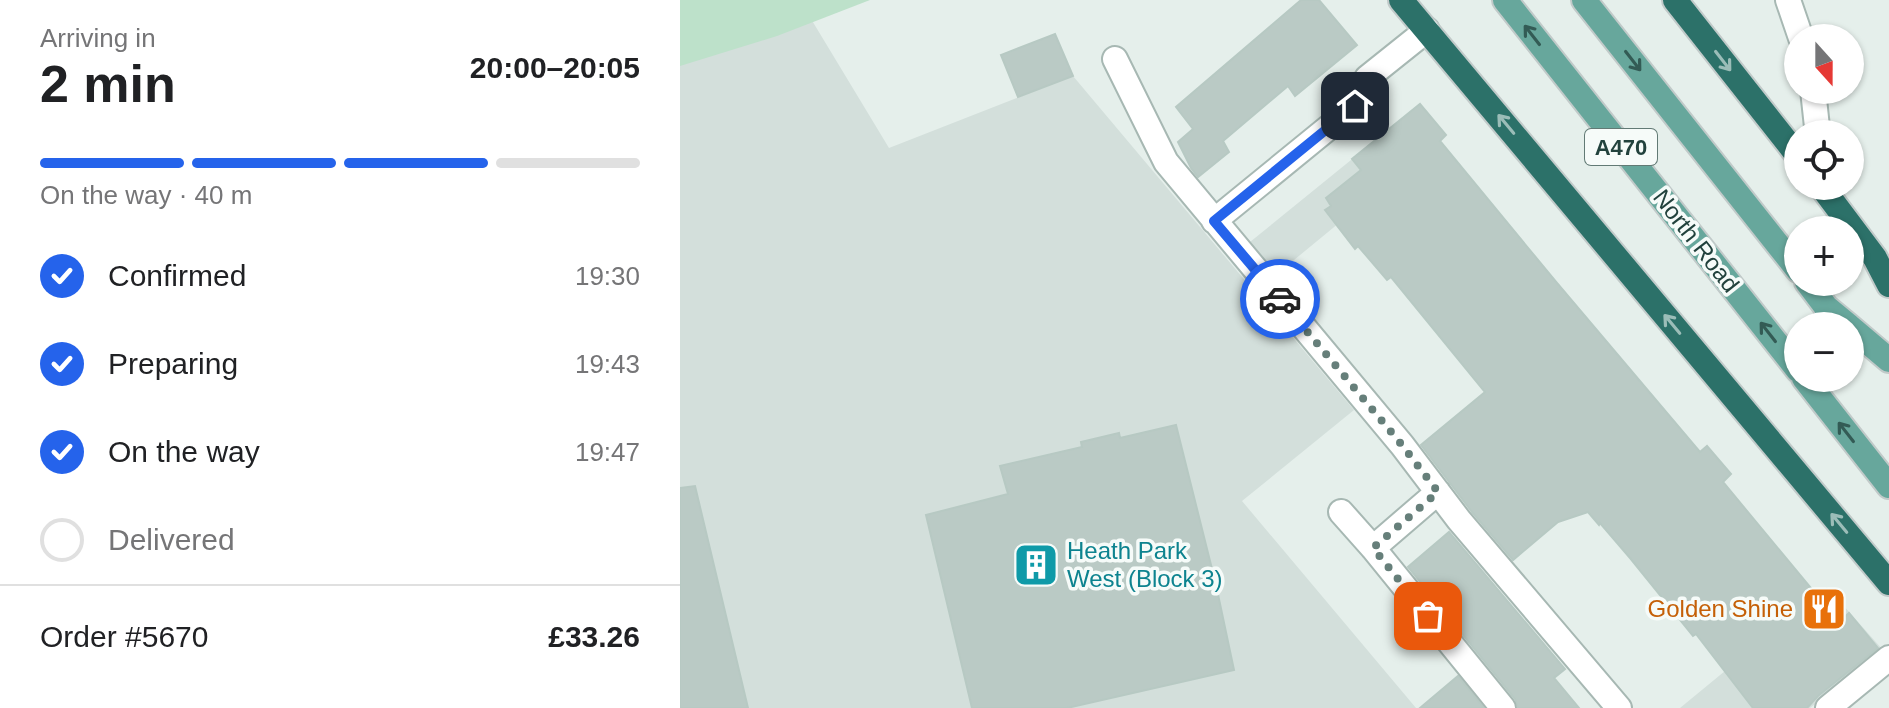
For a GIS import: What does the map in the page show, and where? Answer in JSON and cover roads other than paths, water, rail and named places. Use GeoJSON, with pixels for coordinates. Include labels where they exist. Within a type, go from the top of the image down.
{"type":"FeatureCollection","features":[{"type":"Feature","properties":{"kind":"highway"},"geometry":{"type":"LineString","coordinates":[[1402,0],[1889,583]]}},
{"type":"Feature","properties":{"kind":"highway"},"geometry":{"type":"LineString","coordinates":[[1675,0],[1784,138]]}},
{"type":"Feature","properties":{"kind":"highway"},"geometry":{"type":"LineString","coordinates":[[1832,200],[1875,258],[1889,285]]}},
{"type":"Feature","properties":{"kind":"main road","name":"North Road"},"geometry":{"type":"LineString","coordinates":[[1505,0],[1784,352]]}},
{"type":"Feature","properties":{"kind":"main road","name":"A470"},"geometry":{"type":"LineString","coordinates":[[1584,0],[1784,252]]}},
{"type":"Feature","properties":{"kind":"main road"},"geometry":{"type":"LineString","coordinates":[[1818,296],[1832,312]]}},
{"type":"Feature","properties":{"kind":"main road"},"geometry":{"type":"LineString","coordinates":[[1864,338],[1889,360]]}},
{"type":"Feature","properties":{"kind":"main road"},"geometry":{"type":"LineString","coordinates":[[1815,392],[1889,486]]}},
{"type":"Feature","properties":{"kind":"street"},"geometry":{"type":"LineString","coordinates":[[1788,0],[1796,24]]}},
{"type":"Feature","properties":{"kind":"street"},"geometry":{"type":"LineString","coordinates":[[1214,221],[1355,106],[1367,78],[1427,30]]}},
{"type":"Feature","properties":{"kind":"street"},"geometry":{"type":"LineString","coordinates":[[1115,59],[1166,162],[1402,445],[1459,520],[1619,708]]}},
{"type":"Feature","properties":{"kind":"street"},"geometry":{"type":"LineString","coordinates":[[1373,548],[1438,492]]}},
{"type":"Feature","properties":{"kind":"street"},"geometry":{"type":"LineString","coordinates":[[1341,512],[1503,708]]}},
{"type":"Feature","properties":{"kind":"street"},"geometry":{"type":"LineString","coordinates":[[1828,708],[1889,658]]}},
{"type":"Feature","properties":{"kind":"place","name":"Heath Park West (Block 3)"},"geometry":{"type":"Point","coordinates":[1036,565]}},
{"type":"Feature","properties":{"kind":"place","name":"Golden Shine"},"geometry":{"type":"Point","coordinates":[1824,609]}}]}
